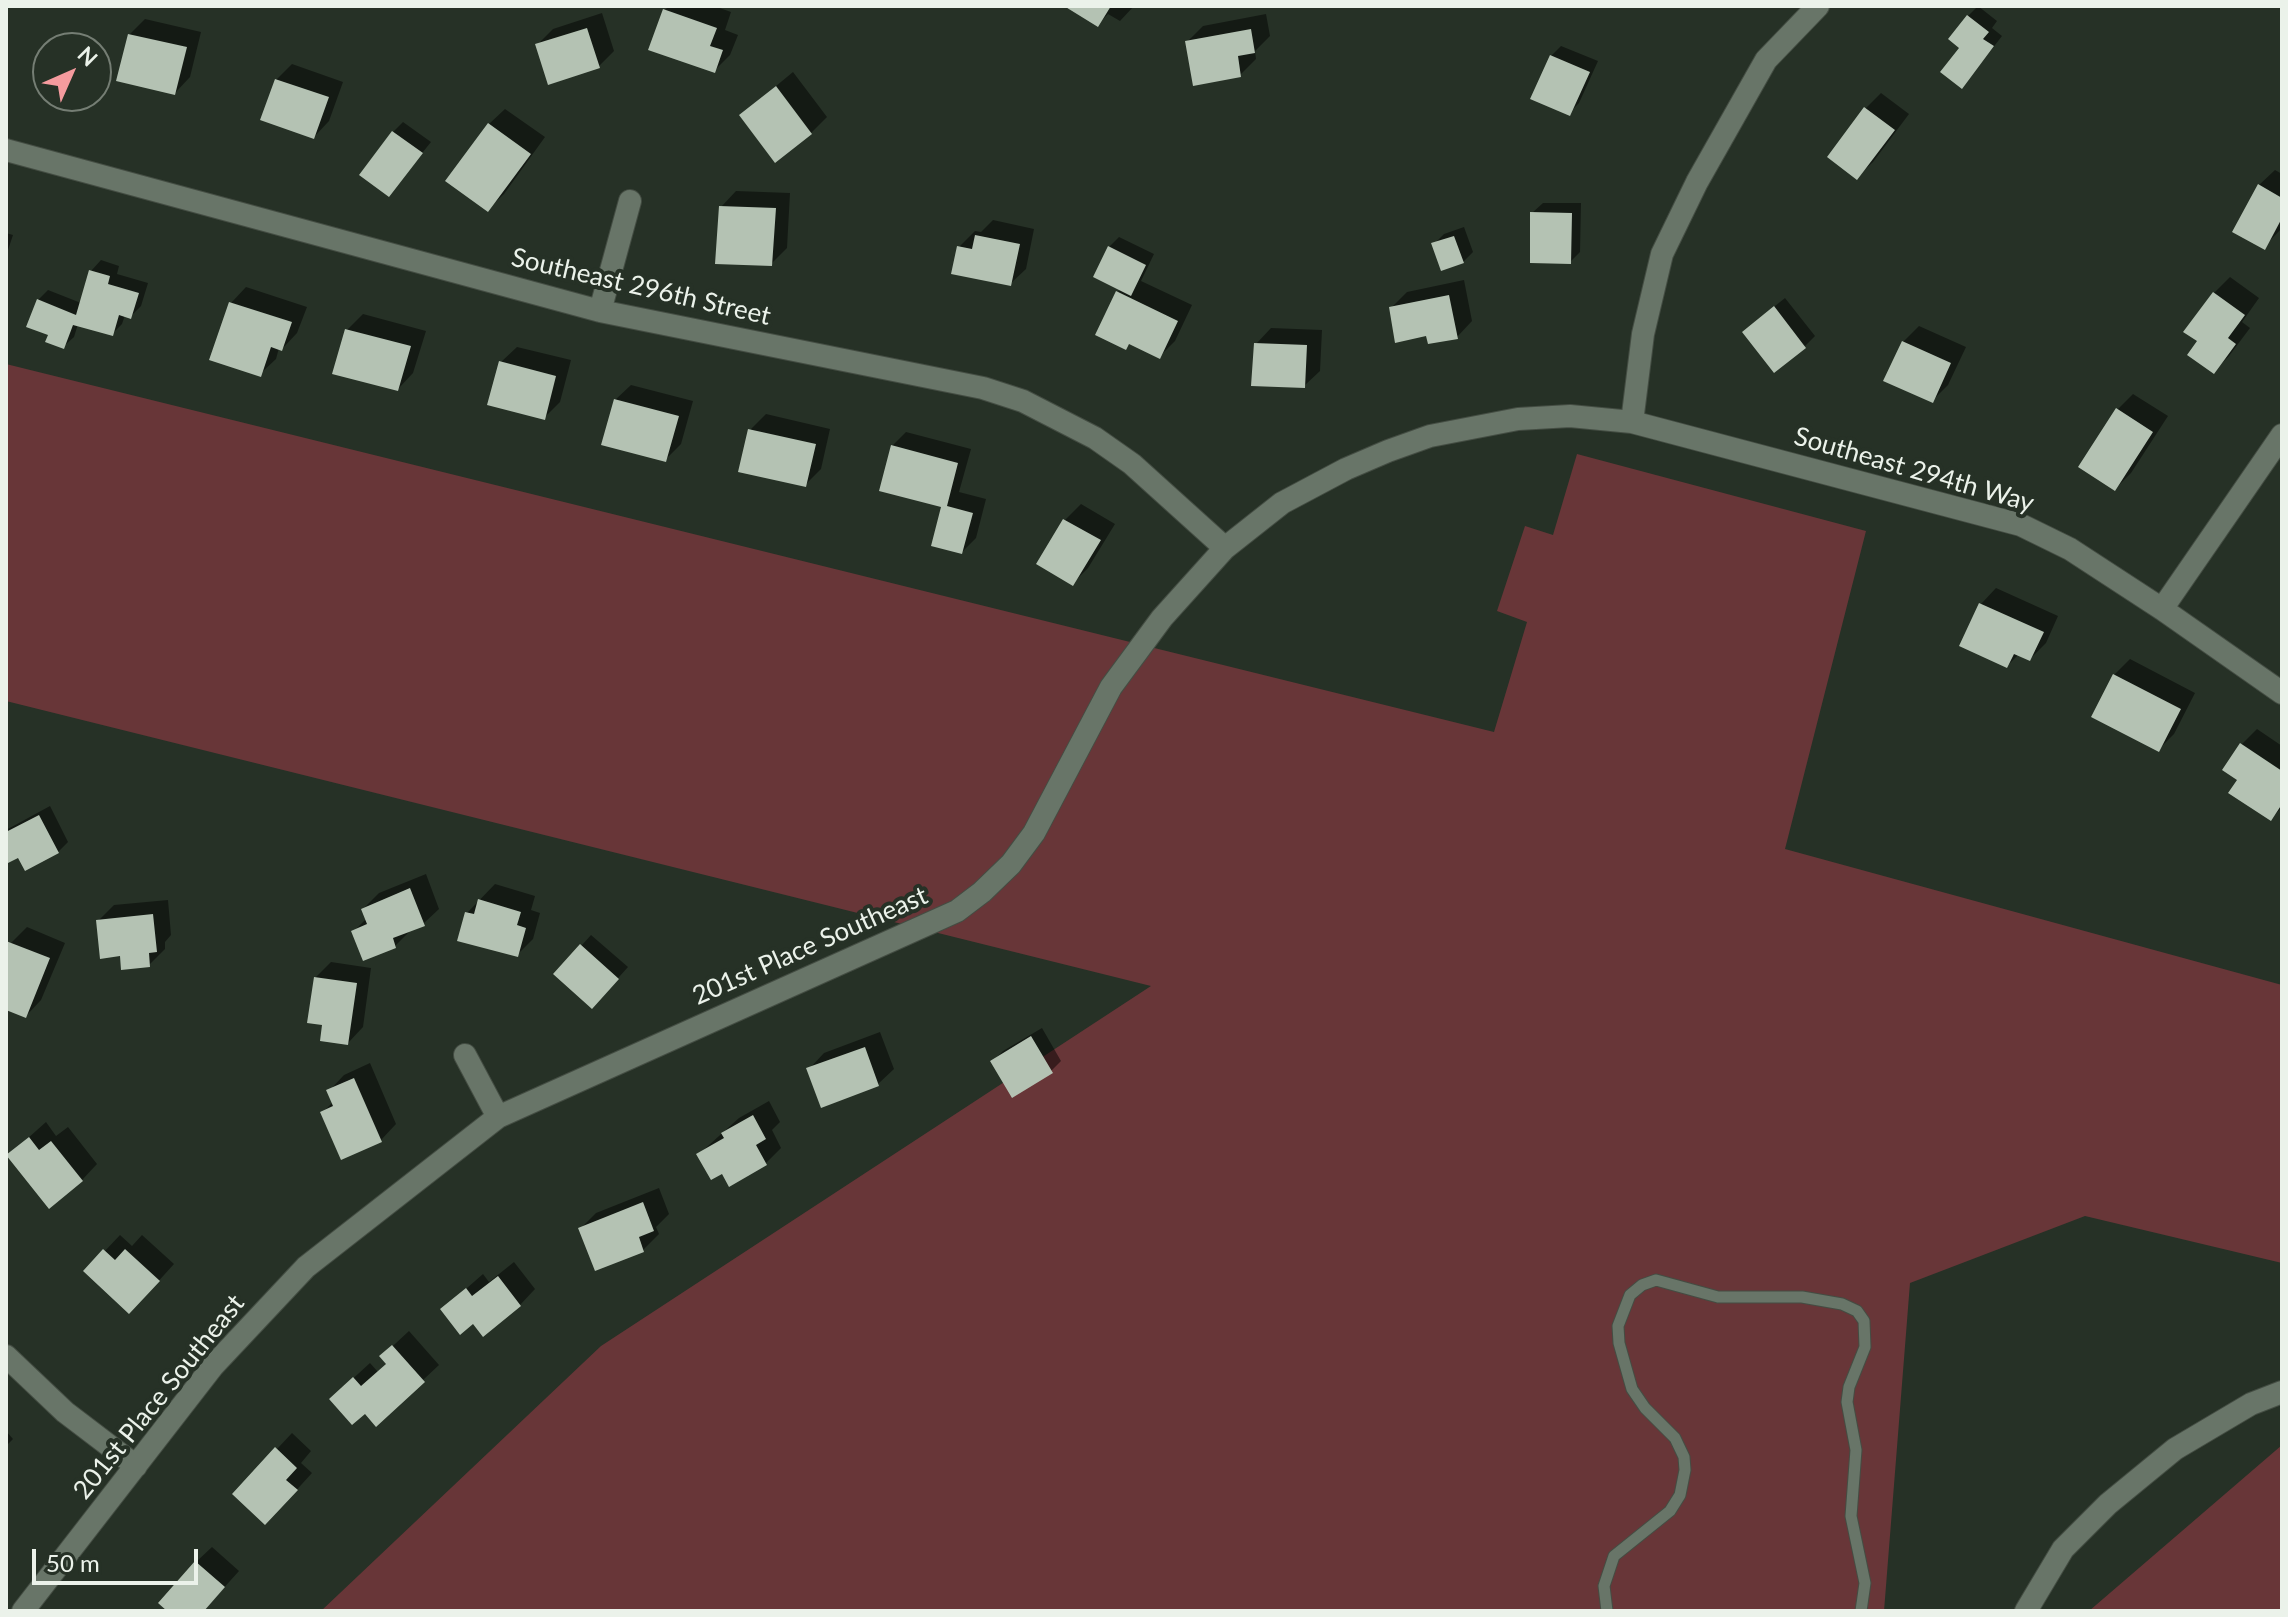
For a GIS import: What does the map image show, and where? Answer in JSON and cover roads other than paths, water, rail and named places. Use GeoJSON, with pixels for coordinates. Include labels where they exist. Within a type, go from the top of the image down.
{"type":"FeatureCollection","features":[{"type":"Feature","properties":{"kind":"street"},"geometry":{"type":"LineString","coordinates":[[1632,422],[1643,334],[1662,254],[1697,182],[1766,60],[1818,6]]}},
{"type":"Feature","properties":{"kind":"street","name":"Southeast 296th Street"},"geometry":{"type":"LineString","coordinates":[[6,150],[600,311],[983,388],[1023,401],[1095,438],[1132,464],[1225,548]]}},
{"type":"Feature","properties":{"kind":"street"},"geometry":{"type":"LineString","coordinates":[[600,311],[630,201]]}},
{"type":"Feature","properties":{"kind":"street","name":"201st Place Southeast"},"geometry":{"type":"LineString","coordinates":[[23,1611],[213,1366],[306,1267],[498,1117],[946,916],[982,892],[1011,864],[1034,833],[1111,687],[1162,618],[1225,548],[1282,503],[1346,469],[1430,436],[1473,426],[1570,416],[1632,422]]}},
{"type":"Feature","properties":{"kind":"street","name":"Southeast 294th Way"},"geometry":{"type":"LineString","coordinates":[[1632,422],[2021,525],[2070,549],[2282,693]]}},
{"type":"Feature","properties":{"kind":"street"},"geometry":{"type":"LineString","coordinates":[[2162,609],[2282,435]]}},
{"type":"Feature","properties":{"kind":"street"},"geometry":{"type":"LineString","coordinates":[[465,1055],[498,1117]]}},
{"type":"Feature","properties":{"kind":"street"},"geometry":{"type":"LineString","coordinates":[[6,1356],[65,1412],[136,1466]]}},
{"type":"Feature","properties":{"kind":"street"},"geometry":{"type":"LineString","coordinates":[[2026,1611],[2063,1549],[2108,1504],[2175,1449],[2251,1404],[2282,1392]]}},
{"type":"Feature","properties":{"kind":"lane"},"geometry":{"type":"LineString","coordinates":[[1607,1611],[1604,1586],[1614,1556],[1670,1511],[1680,1495],[1685,1470],[1684,1457],[1675,1438],[1645,1408],[1632,1389],[1619,1343],[1618,1326],[1630,1295],[1642,1285],[1656,1280],[1718,1297],[1802,1297],[1842,1304],[1857,1311],[1864,1321],[1865,1347],[1849,1387],[1847,1402],[1856,1450],[1851,1516],[1865,1583],[1861,1611]]}}]}
